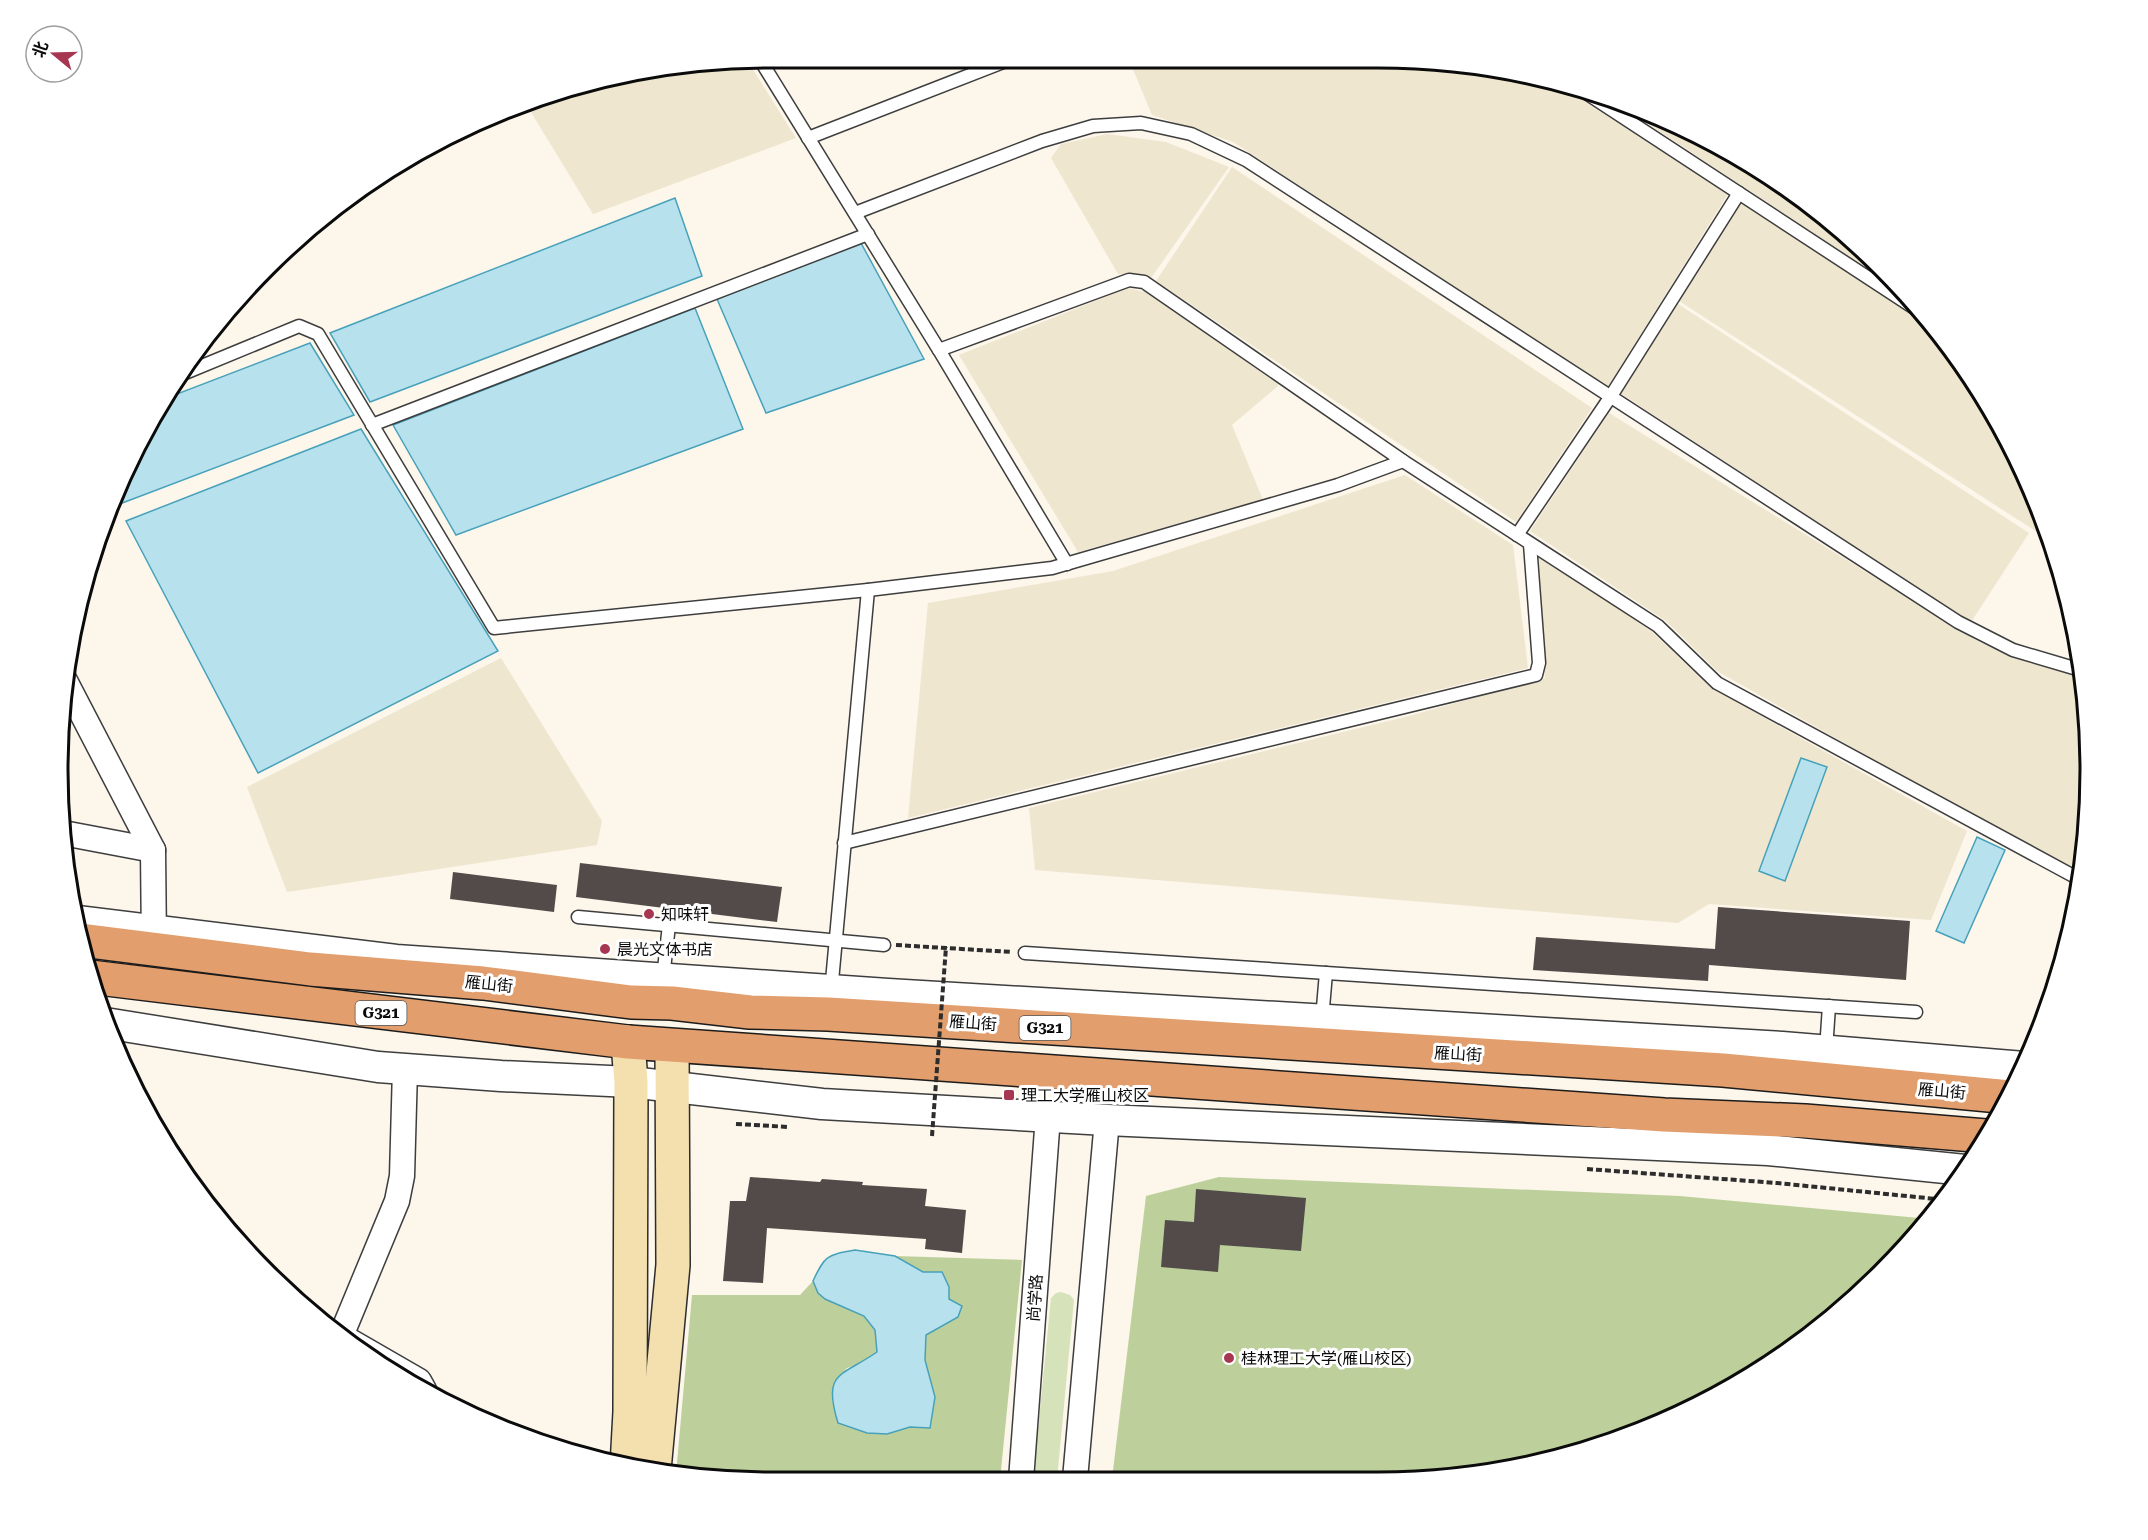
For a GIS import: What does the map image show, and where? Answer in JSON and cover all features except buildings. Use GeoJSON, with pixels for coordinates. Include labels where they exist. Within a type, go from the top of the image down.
{"type":"FeatureCollection","features":[{"type":"Feature","properties":{"kind":"highway","name":"雁山街"},"geometry":{"type":"LineString","coordinates":[[88,940],[154,941],[310,969],[483,983],[631,1002],[672,1003],[750,1012],[829,1001],[1723,1070],[2000,1096]]}},
{"type":"Feature","properties":{"kind":"highway","name":"G321"},"geometry":{"type":"LineString","coordinates":[[99,978],[672,1046],[1664,1115],[1804,1121],[1977,1135]]}},
{"type":"Feature","properties":{"kind":"main road"},"geometry":{"type":"LineString","coordinates":[[627,1458],[630,1400],[631,1082],[628,1042]]}},
{"type":"Feature","properties":{"kind":"main road"},"geometry":{"type":"LineString","coordinates":[[655,1462],[673,1265],[672,1046]]}},
{"type":"Feature","properties":{"kind":"street"},"geometry":{"type":"LineString","coordinates":[[72,695],[153,850],[154,941]]}},
{"type":"Feature","properties":{"kind":"street"},"geometry":{"type":"LineString","coordinates":[[71,835],[153,850]]}},
{"type":"Feature","properties":{"kind":"street"},"geometry":{"type":"LineString","coordinates":[[85,923],[154,941],[663,978],[829,1001],[1322,1019],[1826,1051],[2015,1066]]}},
{"type":"Feature","properties":{"kind":"street"},"geometry":{"type":"LineString","coordinates":[[116,1025],[378,1067],[631,1082],[822,1104],[1107,1120],[1768,1150],[1956,1169]]}},
{"type":"Feature","properties":{"kind":"street"},"geometry":{"type":"LineString","coordinates":[[340,1325],[398,1201],[402,1176],[405,1069]]}},
{"type":"Feature","properties":{"kind":"street","name":"尚学路"},"geometry":{"type":"LineString","coordinates":[[1022,1472],[1048,1116]]}},
{"type":"Feature","properties":{"kind":"street"},"geometry":{"type":"LineString","coordinates":[[1076,1472],[1107,1120]]}},
{"type":"Feature","properties":{"kind":"lane"},"geometry":{"type":"LineString","coordinates":[[765,68],[939,350],[1067,564]]}},
{"type":"Feature","properties":{"kind":"lane"},"geometry":{"type":"LineString","coordinates":[[808,138],[988,68]]}},
{"type":"Feature","properties":{"kind":"lane"},"geometry":{"type":"LineString","coordinates":[[1605,105],[1896,296]]}},
{"type":"Feature","properties":{"kind":"lane"},"geometry":{"type":"LineString","coordinates":[[855,213],[1042,141],[1093,126],[1141,123],[1191,134],[1246,160],[1958,622],[2013,650],[2072,668]]}},
{"type":"Feature","properties":{"kind":"lane"},"geometry":{"type":"LineString","coordinates":[[1517,535],[1611,396],[1739,193]]}},
{"type":"Feature","properties":{"kind":"lane"},"geometry":{"type":"LineString","coordinates":[[372,425],[868,234]]}},
{"type":"Feature","properties":{"kind":"lane"},"geometry":{"type":"LineString","coordinates":[[939,350],[1129,280],[1144,282],[1403,461],[1658,626],[1717,683],[2072,875]]}},
{"type":"Feature","properties":{"kind":"lane"},"geometry":{"type":"LineString","coordinates":[[193,370],[299,326],[318,334],[494,628],[868,590],[1052,568],[1338,485],[1403,461]]}},
{"type":"Feature","properties":{"kind":"lane"},"geometry":{"type":"LineString","coordinates":[[844,843],[1536,675],[1539,663],[1530,544]]}},
{"type":"Feature","properties":{"kind":"lane"},"geometry":{"type":"LineString","coordinates":[[829,1001],[868,590]]}},
{"type":"Feature","properties":{"kind":"lane"},"geometry":{"type":"LineString","coordinates":[[578,917],[884,945]]}},
{"type":"Feature","properties":{"kind":"lane"},"geometry":{"type":"LineString","coordinates":[[663,978],[669,925]]}},
{"type":"Feature","properties":{"kind":"lane"},"geometry":{"type":"LineString","coordinates":[[1025,953],[1916,1012]]}},
{"type":"Feature","properties":{"kind":"lane"},"geometry":{"type":"LineString","coordinates":[[1322,1019],[1326,973]]}},
{"type":"Feature","properties":{"kind":"lane"},"geometry":{"type":"LineString","coordinates":[[1826,1051],[1829,1006]]}},
{"type":"Feature","properties":{"kind":"path"},"geometry":{"type":"LineString","coordinates":[[884,945],[1025,953]]}},
{"type":"Feature","properties":{"kind":"path"},"geometry":{"type":"LineString","coordinates":[[932,1136],[946,947]]}},
{"type":"Feature","properties":{"kind":"shaded area"},"geometry":{"type":"Polygon","coordinates":[[[752,68],[796,138],[593,214],[530,110],[588,91],[633,81],[724,69],[752,68]]]}},
{"type":"Feature","properties":{"kind":"shaded area"},"geometry":{"type":"Polygon","coordinates":[[[1132,68],[1378,68],[1424,69],[1470,74],[1515,81],[1576,96],[1728,194],[1608,387],[1233,142],[1152,115],[1132,68]]]}},
{"type":"Feature","properties":{"kind":"shaded area"},"geometry":{"type":"Polygon","coordinates":[[[1640,118],[1689,140],[1768,186],[1806,213],[1876,274],[1640,118]]]}},
{"type":"Feature","properties":{"kind":"shaded area"},"geometry":{"type":"Polygon","coordinates":[[[1107,134],[1166,142],[1229,167],[1151,278],[1118,274],[1051,158],[1061,144],[1107,134]]]}},
{"type":"Feature","properties":{"kind":"shaded area"},"geometry":{"type":"Polygon","coordinates":[[[1232,167],[1592,408],[1516,522],[1156,281],[1232,167]]]}},
{"type":"Feature","properties":{"kind":"shaded area"},"geometry":{"type":"Polygon","coordinates":[[[1739,200],[1909,311],[1962,380],[1986,419],[2008,459],[2039,533],[1676,299],[1739,200]]]}},
{"type":"Feature","properties":{"kind":"shaded area"},"geometry":{"type":"Polygon","coordinates":[[[1128,288],[1149,293],[1279,385],[1232,425],[1263,500],[1078,552],[959,355],[1128,288]]]}},
{"type":"Feature","properties":{"kind":"shaded area"},"geometry":{"type":"Polygon","coordinates":[[[1675,302],[2029,533],[1971,622],[1617,391],[1675,302]]]}},
{"type":"Feature","properties":{"kind":"shaded area"},"geometry":{"type":"Polygon","coordinates":[[[1609,413],[1979,642],[2073,674],[2079,724],[2080,770],[2079,816],[2073,868],[1922,787],[1717,671],[1666,621],[1530,531],[1609,413]]]}},
{"type":"Feature","properties":{"kind":"shaded area"},"geometry":{"type":"Polygon","coordinates":[[[1405,475],[1513,545],[1528,668],[908,818],[928,603],[1113,571],[1405,475]]]}},
{"type":"Feature","properties":{"kind":"shaded area"},"geometry":{"type":"Polygon","coordinates":[[[1540,554],[1652,632],[1711,688],[1967,831],[1931,920],[1709,904],[1678,923],[1035,870],[1029,808],[1409,716],[1545,678],[1536,558],[1540,554]]]}},
{"type":"Feature","properties":{"kind":"shaded area"},"geometry":{"type":"Polygon","coordinates":[[[501,658],[602,821],[597,845],[287,892],[247,787],[501,658]]]}},
{"type":"Feature","properties":{"kind":"green space"},"geometry":{"type":"Polygon","coordinates":[[[1219,1177],[1680,1196],[1918,1218],[1875,1267],[1841,1298],[1768,1354],[1689,1400],[1647,1419],[1560,1449],[1515,1459],[1424,1471],[1113,1472],[1146,1196],[1219,1177]]]}},
{"type":"Feature","properties":{"kind":"green space"},"geometry":{"type":"Polygon","coordinates":[[[895,1256],[1022,1260],[1001,1472],[770,1472],[724,1471],[677,1466],[692,1295],[800,1295],[813,1281],[818,1293],[825,1299],[864,1316],[875,1330],[877,1352],[859,1364],[847,1368],[834,1382],[832,1402],[887,1434],[910,1427],[925,1428],[935,1397],[925,1360],[926,1335],[958,1317],[949,1299],[949,1287],[942,1272],[923,1272],[895,1256]]]}},
{"type":"Feature","properties":{"kind":"green space"},"geometry":{"type":"Polygon","coordinates":[[[1056,1293],[1070,1295],[1074,1300],[1058,1472],[1034,1472],[1051,1298],[1056,1293]]]}},
{"type":"Feature","properties":{"kind":"water"},"geometry":{"type":"Polygon","coordinates":[[[675,198],[702,276],[370,402],[330,333],[675,198]]]}},
{"type":"Feature","properties":{"kind":"water"},"geometry":{"type":"Polygon","coordinates":[[[861,243],[924,359],[766,413],[717,299],[861,243]]]}},
{"type":"Feature","properties":{"kind":"water"},"geometry":{"type":"Polygon","coordinates":[[[695,308],[743,429],[456,535],[393,425],[695,308]]]}},
{"type":"Feature","properties":{"kind":"water"},"geometry":{"type":"Polygon","coordinates":[[[310,343],[354,415],[120,504],[140,459],[178,394],[310,343]]]}},
{"type":"Feature","properties":{"kind":"water"},"geometry":{"type":"Polygon","coordinates":[[[361,429],[498,651],[258,773],[126,521],[361,429]]]}},
{"type":"Feature","properties":{"kind":"water"},"geometry":{"type":"Polygon","coordinates":[[[1801,758],[1827,767],[1785,881],[1759,871],[1801,758]]]}},
{"type":"Feature","properties":{"kind":"water"},"geometry":{"type":"Polygon","coordinates":[[[1977,837],[2005,850],[1964,943],[1936,931],[1977,837]]]}},
{"type":"Feature","properties":{"kind":"water"},"geometry":{"type":"Polygon","coordinates":[[[855,1250],[895,1256],[923,1272],[942,1272],[949,1287],[949,1299],[962,1306],[958,1317],[926,1335],[925,1360],[935,1397],[930,1428],[910,1427],[887,1434],[867,1433],[838,1423],[832,1393],[834,1384],[838,1377],[877,1352],[875,1330],[864,1316],[825,1299],[818,1293],[813,1281],[828,1258],[838,1253],[855,1250]]]}},
{"type":"Feature","properties":{"kind":"place","name":"知味轩"},"geometry":{"type":"Point","coordinates":[649,914]}},
{"type":"Feature","properties":{"kind":"place","name":"晨光文体书店"},"geometry":{"type":"Point","coordinates":[605,949]}},
{"type":"Feature","properties":{"kind":"place","name":"理工大学雁山校区"},"geometry":{"type":"Point","coordinates":[1009,1095]}},
{"type":"Feature","properties":{"kind":"place","name":"桂林理工大学(雁山校区)"},"geometry":{"type":"Point","coordinates":[1229,1358]}}]}
